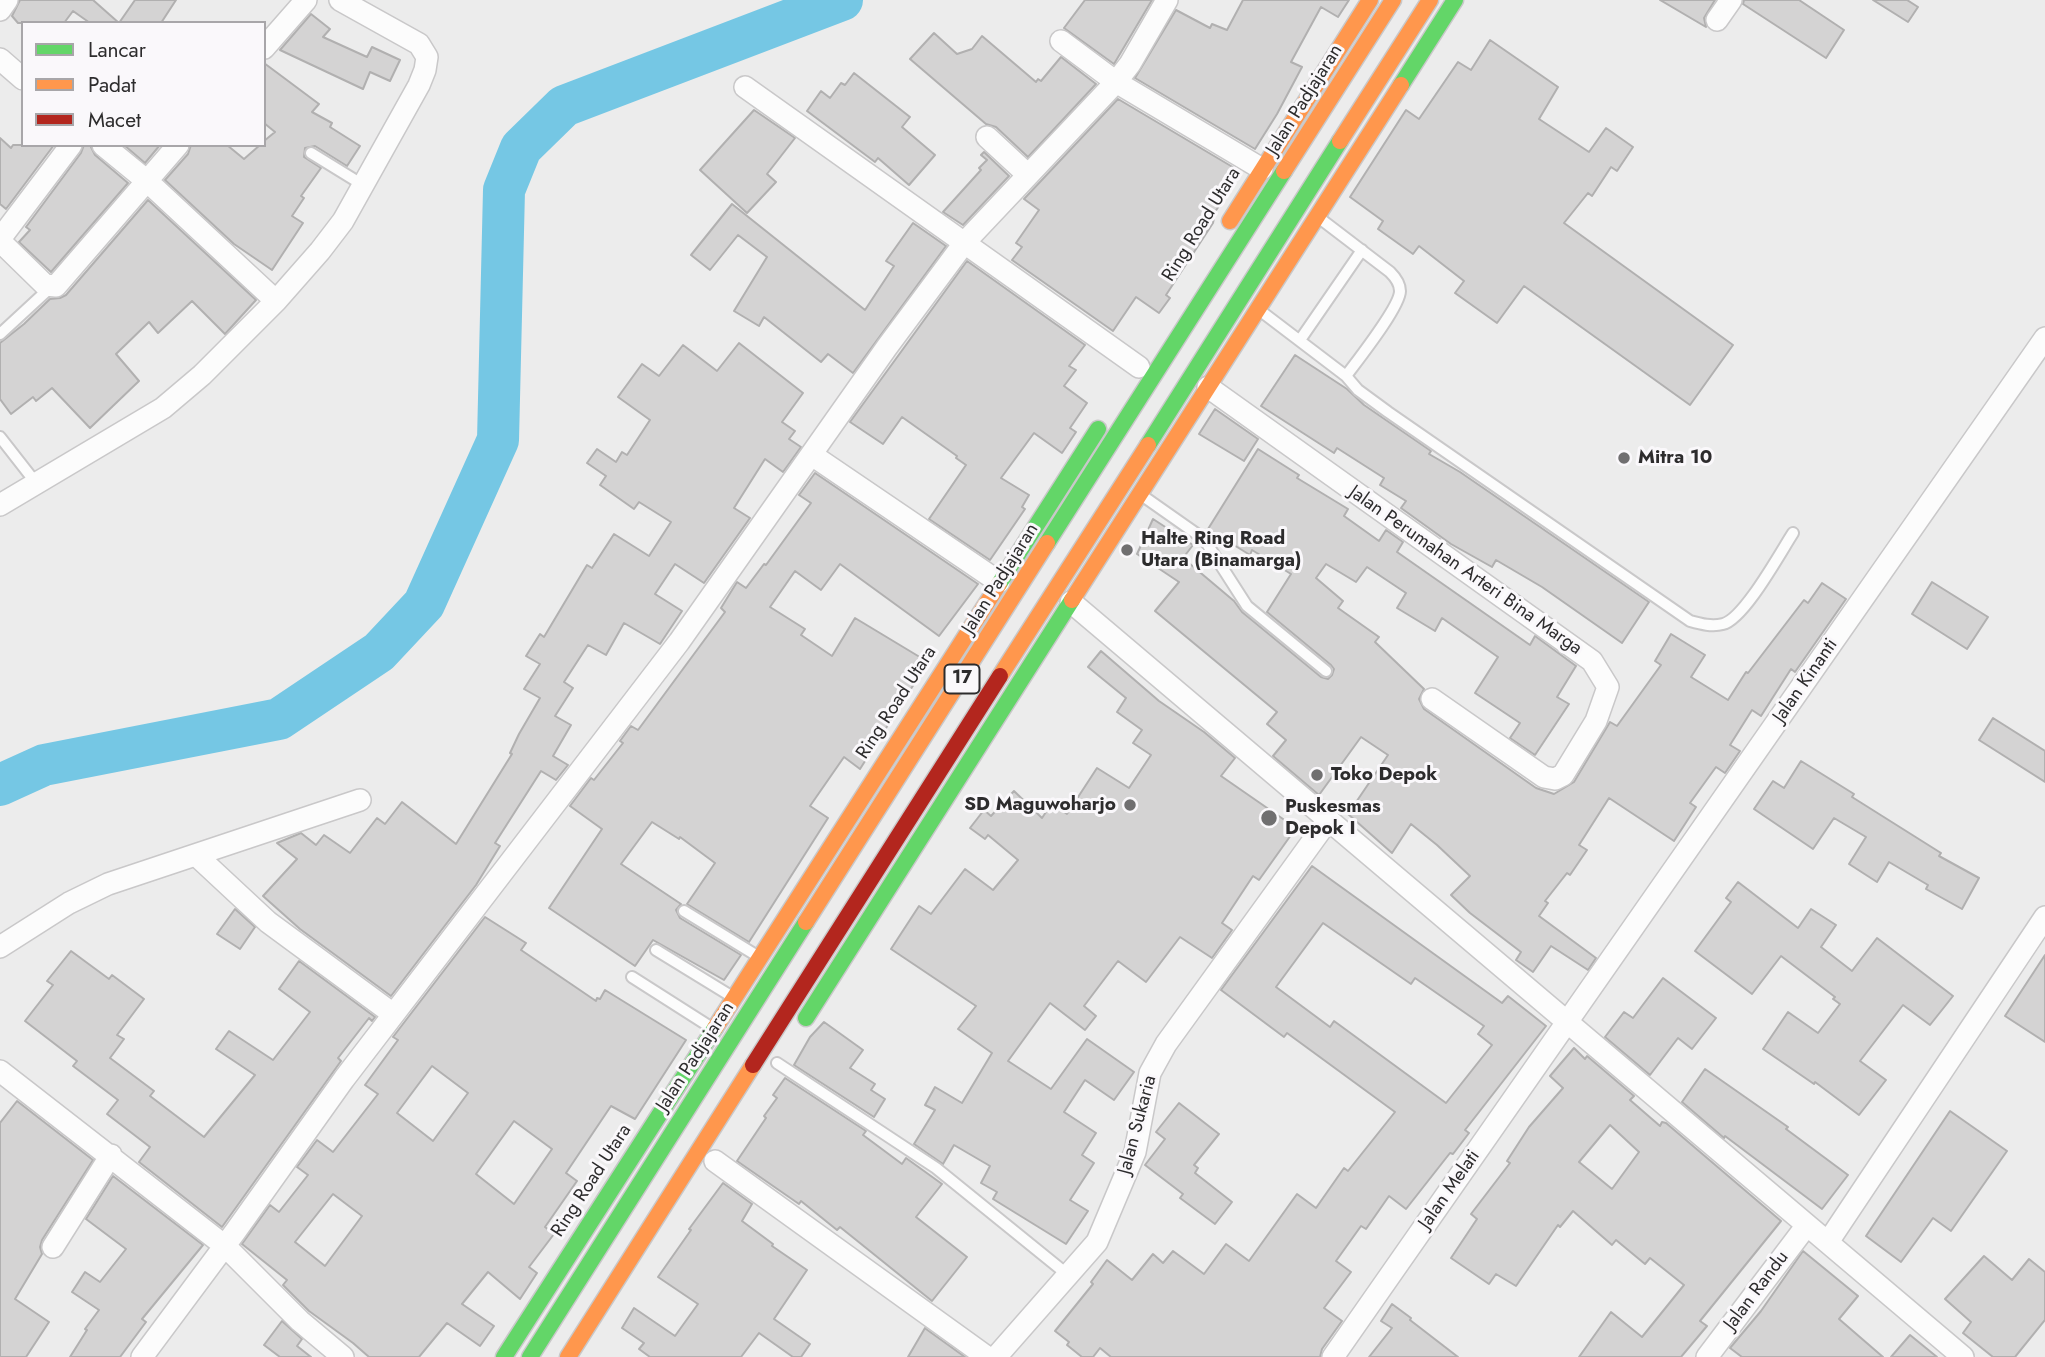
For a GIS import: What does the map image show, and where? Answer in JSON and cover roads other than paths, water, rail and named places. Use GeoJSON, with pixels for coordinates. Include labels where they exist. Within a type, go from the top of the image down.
{"type":"FeatureCollection","features":[{"type":"Feature","properties":{"kind":"main road","name":"Ring Road Utara"},"geometry":{"type":"LineString","coordinates":[[1219,239],[1370,0]]}},
{"type":"Feature","properties":{"kind":"main road","name":"Jalan Padjajaran"},"geometry":{"type":"LineString","coordinates":[[530,1357],[1393,0]]}},
{"type":"Feature","properties":{"kind":"main road","name":"17"},"geometry":{"type":"LineString","coordinates":[[568,1357],[1430,0]]}},
{"type":"Feature","properties":{"kind":"main road"},"geometry":{"type":"LineString","coordinates":[[800,1028],[1455,0]]}},
{"type":"Feature","properties":{"kind":"main road","name":"Ring Road Utara"},"geometry":{"type":"LineString","coordinates":[[504,1357],[1104,421]]}},
{"type":"Feature","properties":{"kind":"main road"},"geometry":{"type":"LineString","coordinates":[[986,701],[1001,712]]}},
{"type":"Feature","properties":{"kind":"main road"},"geometry":{"type":"LineString","coordinates":[[880,767],[898,779]]}},
{"type":"Feature","properties":{"kind":"street"},"geometry":{"type":"LineString","coordinates":[[0,10],[7,0]]}},
{"type":"Feature","properties":{"kind":"street"},"geometry":{"type":"LineString","coordinates":[[266,46],[306,0]]}},
{"type":"Feature","properties":{"kind":"street"},"geometry":{"type":"LineString","coordinates":[[0,505],[163,408],[202,375],[276,301],[343,221],[419,85],[427,57],[419,44],[340,0]]}},
{"type":"Feature","properties":{"kind":"street"},"geometry":{"type":"LineString","coordinates":[[142,1357],[344,1079],[679,642],[887,347],[965,242],[1116,82],[1130,64],[1167,0]]}},
{"type":"Feature","properties":{"kind":"street"},"geometry":{"type":"LineString","coordinates":[[1717,20],[1731,0]]}},
{"type":"Feature","properties":{"kind":"street"},"geometry":{"type":"LineString","coordinates":[[1061,41],[1116,82],[1262,169]]}},
{"type":"Feature","properties":{"kind":"street"},"geometry":{"type":"LineString","coordinates":[[0,60],[21,77]]}},
{"type":"Feature","properties":{"kind":"street"},"geometry":{"type":"LineString","coordinates":[[745,87],[1139,367]]}},
{"type":"Feature","properties":{"kind":"street"},"geometry":{"type":"LineString","coordinates":[[987,137],[1028,174]]}},
{"type":"Feature","properties":{"kind":"street"},"geometry":{"type":"LineString","coordinates":[[70,147],[0,240],[45,285],[51,287],[56,286],[176,147]]}},
{"type":"Feature","properties":{"kind":"street"},"geometry":{"type":"LineString","coordinates":[[105,147],[147,181],[276,301]]}},
{"type":"Feature","properties":{"kind":"street","name":"Jalan Kinanti"},"geometry":{"type":"LineString","coordinates":[[1567,1024],[2045,338]]}},
{"type":"Feature","properties":{"kind":"street","name":"Jalan Perumahan Arteri Bina Marga"},"geometry":{"type":"LineString","coordinates":[[1208,387],[1592,661],[1608,687],[1596,721],[1563,775],[1555,779],[1544,777],[1432,699]]}},
{"type":"Feature","properties":{"kind":"street"},"geometry":{"type":"LineString","coordinates":[[812,455],[999,582]]}},
{"type":"Feature","properties":{"kind":"street"},"geometry":{"type":"LineString","coordinates":[[1072,602],[1963,1357]]}},
{"type":"Feature","properties":{"kind":"street"},"geometry":{"type":"LineString","coordinates":[[0,947],[69,903],[108,884],[360,800]]}},
{"type":"Feature","properties":{"kind":"street","name":"Jalan Sukaria"},"geometry":{"type":"LineString","coordinates":[[996,1357],[1097,1242],[1135,1152],[1150,1073],[1166,1044],[1328,820]]}},
{"type":"Feature","properties":{"kind":"street"},"geometry":{"type":"LineString","coordinates":[[196,855],[268,922],[393,1014]]}},
{"type":"Feature","properties":{"kind":"street"},"geometry":{"type":"LineString","coordinates":[[1828,1242],[2045,917]]}},
{"type":"Feature","properties":{"kind":"street","name":"Jalan Melati"},"geometry":{"type":"LineString","coordinates":[[1333,1357],[1567,1024]]}},
{"type":"Feature","properties":{"kind":"street"},"geometry":{"type":"LineString","coordinates":[[0,1071],[225,1246],[300,1321],[343,1357]]}},
{"type":"Feature","properties":{"kind":"street"},"geometry":{"type":"LineString","coordinates":[[52,1247],[111,1156]]}},
{"type":"Feature","properties":{"kind":"street"},"geometry":{"type":"LineString","coordinates":[[715,1161],[986,1357]]}},
{"type":"Feature","properties":{"kind":"street","name":"Jalan Randu"},"geometry":{"type":"LineString","coordinates":[[1707,1357],[1807,1225]]}},
{"type":"Feature","properties":{"kind":"lane"},"geometry":{"type":"LineString","coordinates":[[311,153],[363,186]]}},
{"type":"Feature","properties":{"kind":"lane"},"geometry":{"type":"LineString","coordinates":[[1317,216],[1397,280],[1400,292],[1395,306],[1346,376]]}},
{"type":"Feature","properties":{"kind":"lane"},"geometry":{"type":"LineString","coordinates":[[1300,340],[1362,250]]}},
{"type":"Feature","properties":{"kind":"lane"},"geometry":{"type":"LineString","coordinates":[[0,334],[51,287]]}},
{"type":"Feature","properties":{"kind":"lane"},"geometry":{"type":"LineString","coordinates":[[1241,299],[1346,376],[1357,390],[1690,621],[1706,625],[1724,624],[1739,616],[1793,533]]}},
{"type":"Feature","properties":{"kind":"lane"},"geometry":{"type":"LineString","coordinates":[[0,438],[36,483]]}},
{"type":"Feature","properties":{"kind":"lane"},"geometry":{"type":"LineString","coordinates":[[1140,494],[1204,539],[1247,606],[1326,671]]}},
{"type":"Feature","properties":{"kind":"lane"},"geometry":{"type":"LineString","coordinates":[[684,911],[759,957]]}},
{"type":"Feature","properties":{"kind":"lane"},"geometry":{"type":"LineString","coordinates":[[656,950],[733,997]]}},
{"type":"Feature","properties":{"kind":"lane"},"geometry":{"type":"LineString","coordinates":[[632,977],[713,1029]]}},
{"type":"Feature","properties":{"kind":"lane"},"geometry":{"type":"LineString","coordinates":[[777,1063],[936,1168],[1068,1275]]}},
{"type":"Feature","properties":{"kind":"waterway"},"geometry":{"type":"LineString","coordinates":[[0,785],[44,765],[279,719],[379,652],[424,604],[498,440],[504,190],[521,148],[564,106],[842,0]]}},
{"type":"Feature","properties":{"kind":"place","name":"Mitra 10"},"geometry":{"type":"Point","coordinates":[1624,458]}},
{"type":"Feature","properties":{"kind":"place","name":"Halte Ring Road Utara (Binamarga)"},"geometry":{"type":"Point","coordinates":[1127,550]}},
{"type":"Feature","properties":{"kind":"place","name":"Toko Depok"},"geometry":{"type":"Point","coordinates":[1317,775]}},
{"type":"Feature","properties":{"kind":"place","name":"SD Maguwoharjo"},"geometry":{"type":"Point","coordinates":[1130,805]}},
{"type":"Feature","properties":{"kind":"place","name":"Puskesmas Depok I"},"geometry":{"type":"Point","coordinates":[1269,818]}}]}
